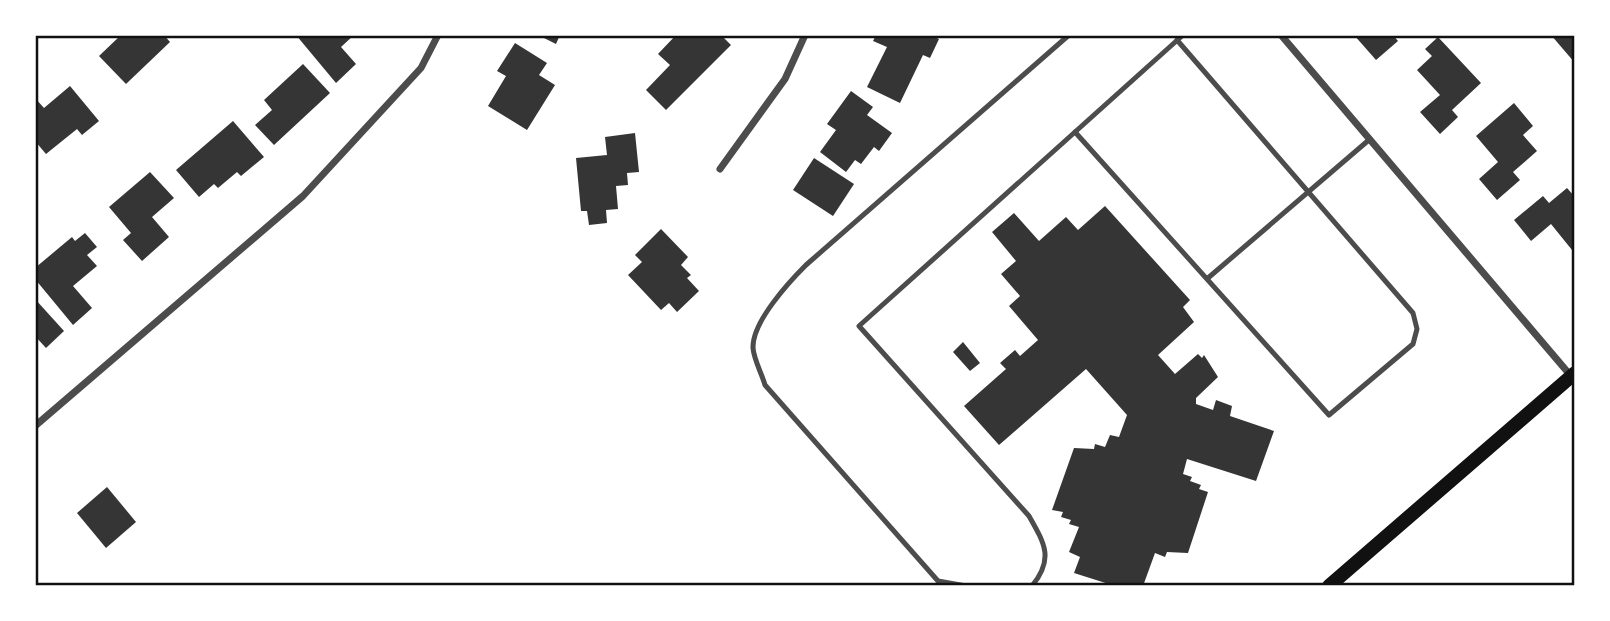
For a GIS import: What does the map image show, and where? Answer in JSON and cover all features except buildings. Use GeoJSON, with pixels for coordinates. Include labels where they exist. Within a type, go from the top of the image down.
{"type":"FeatureCollection","features":[{"type":"Feature","properties":{"kind":"main road"},"geometry":{"type":"LineString","coordinates":[[1329,586],[1573,375]]}},
{"type":"Feature","properties":{"kind":"street"},"geometry":{"type":"LineString","coordinates":[[35,426],[303,196],[421,68],[438,35]]}},
{"type":"Feature","properties":{"kind":"street"},"geometry":{"type":"LineString","coordinates":[[720,169],[785,79],[805,35]]}},
{"type":"Feature","properties":{"kind":"street"},"geometry":{"type":"LineString","coordinates":[[1281,35],[1573,375]]}},
{"type":"Feature","properties":{"kind":"lane"},"geometry":{"type":"LineString","coordinates":[[966,586],[938,581],[765,385],[753,347],[764,317],[780,291],[806,265],[1069,35]]}},
{"type":"Feature","properties":{"kind":"lane"},"geometry":{"type":"LineString","coordinates":[[1032,586],[1042,573],[1046,557],[1041,537],[1029,516],[859,326],[1184,35]]}},
{"type":"Feature","properties":{"kind":"lane"},"geometry":{"type":"LineString","coordinates":[[1075,132],[1329,415],[1413,344],[1417,329],[1413,313],[1177,40]]}},
{"type":"Feature","properties":{"kind":"lane"},"geometry":{"type":"LineString","coordinates":[[1208,278],[1370,139]]}}]}
